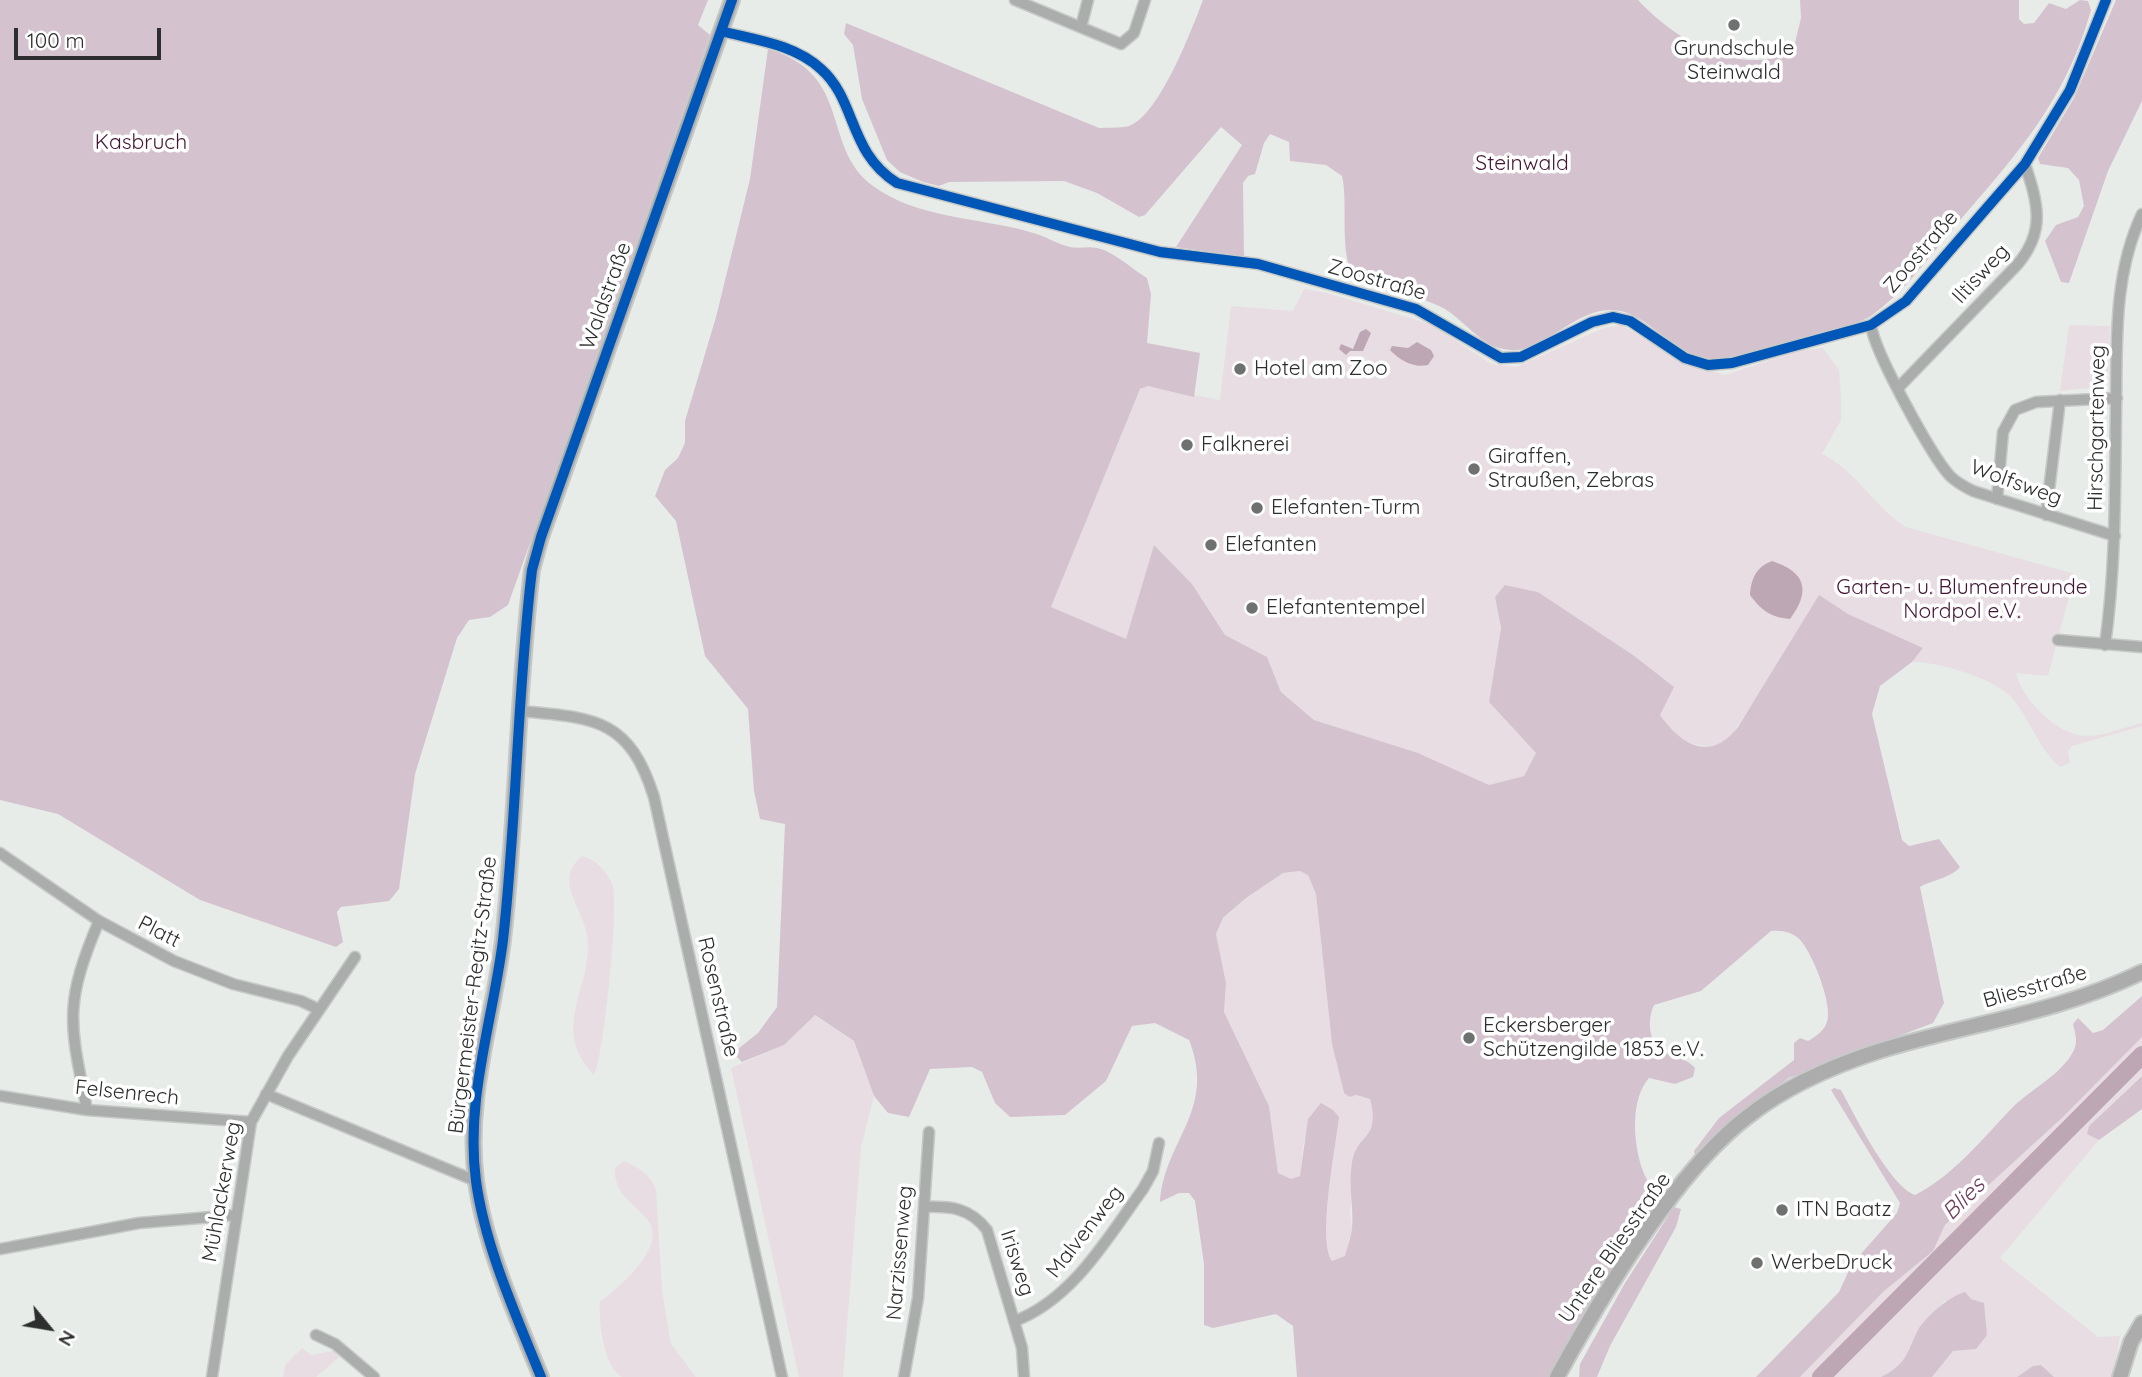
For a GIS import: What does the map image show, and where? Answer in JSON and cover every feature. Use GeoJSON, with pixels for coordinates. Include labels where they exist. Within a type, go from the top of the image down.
{"type":"FeatureCollection","features":[{"type":"Feature","properties":{"kind":"street","name":"Waldstraße"},"geometry":{"type":"LineString","coordinates":[[527,607],[532,570],[541,537],[732,0]]}},
{"type":"Feature","properties":{"kind":"street"},"geometry":{"type":"LineString","coordinates":[[1014,0],[1121,44],[1134,33],[1145,0]]}},
{"type":"Feature","properties":{"kind":"street"},"geometry":{"type":"LineString","coordinates":[[1081,27],[1088,0]]}},
{"type":"Feature","properties":{"kind":"street","name":"Zoostraße"},"geometry":{"type":"LineString","coordinates":[[720,31],[786,48],[822,69],[833,83],[857,138],[871,161],[880,172],[897,183],[1160,252],[1258,264],[1416,309],[1501,358],[1521,357],[1592,322],[1613,317],[1630,321],[1685,358],[1709,365],[1732,363],[1871,325],[1906,301],[2025,164],[2070,90],[2106,0]]}},
{"type":"Feature","properties":{"kind":"street","name":"Iltisweg"},"geometry":{"type":"LineString","coordinates":[[1899,387],[2034,244],[2037,215],[2025,164]]}},
{"type":"Feature","properties":{"kind":"street","name":"Hirschgartenweg"},"geometry":{"type":"LineString","coordinates":[[2105,645],[2113,585],[2122,284],[2126,259],[2142,214]]}},
{"type":"Feature","properties":{"kind":"street","name":"Wolfsweg"},"geometry":{"type":"LineString","coordinates":[[1871,325],[1875,346],[1931,448],[1953,479],[1973,491],[2115,536]]}},
{"type":"Feature","properties":{"kind":"street"},"geometry":{"type":"LineString","coordinates":[[1997,499],[2003,432],[2008,418],[2023,405],[2060,400],[2117,398]]}},
{"type":"Feature","properties":{"kind":"street"},"geometry":{"type":"LineString","coordinates":[[2046,515],[2060,400]]}},
{"type":"Feature","properties":{"kind":"street","name":"Bürgermeister-Regitz-Straße"},"geometry":{"type":"LineString","coordinates":[[527,607],[502,940],[479,1077],[477,1181],[492,1244],[541,1377]]}},
{"type":"Feature","properties":{"kind":"street"},"geometry":{"type":"LineString","coordinates":[[2059,640],[2142,647]]}},
{"type":"Feature","properties":{"kind":"street","name":"Rosenstraße"},"geometry":{"type":"LineString","coordinates":[[520,711],[578,717],[614,731],[633,748],[648,779],[782,1377]]}},
{"type":"Feature","properties":{"kind":"street","name":"Platt"},"geometry":{"type":"LineString","coordinates":[[0,853],[99,921],[204,974],[318,1009]]}},
{"type":"Feature","properties":{"kind":"street"},"geometry":{"type":"LineString","coordinates":[[87,1110],[72,1036],[71,1010],[82,959],[99,921]]}},
{"type":"Feature","properties":{"kind":"street","name":"Mühlackerweg"},"geometry":{"type":"LineString","coordinates":[[212,1377],[251,1122],[318,1009],[355,957]]}},
{"type":"Feature","properties":{"kind":"street","name":"Bliesstraße"},"geometry":{"type":"LineString","coordinates":[[1938,1037],[2098,992],[2142,972]]}},
{"type":"Feature","properties":{"kind":"street","name":"Untere Bliesstraße"},"geometry":{"type":"LineString","coordinates":[[1557,1377],[1586,1325],[1667,1202],[1731,1131],[1780,1095],[1821,1074],[1878,1051],[1938,1037]]}},
{"type":"Feature","properties":{"kind":"street"},"geometry":{"type":"LineString","coordinates":[[266,1094],[477,1181]]}},
{"type":"Feature","properties":{"kind":"street","name":"Felsenrech"},"geometry":{"type":"LineString","coordinates":[[0,1096],[87,1110],[251,1122]]}},
{"type":"Feature","properties":{"kind":"street","name":"Narzissenweg"},"geometry":{"type":"LineString","coordinates":[[904,1377],[918,1298],[929,1132]]}},
{"type":"Feature","properties":{"kind":"street","name":"Malvenweg"},"geometry":{"type":"LineString","coordinates":[[1015,1321],[1044,1308],[1074,1278],[1143,1189],[1153,1171],[1159,1143]]}},
{"type":"Feature","properties":{"kind":"street","name":"Irisweg"},"geometry":{"type":"LineString","coordinates":[[925,1207],[959,1209],[980,1220],[992,1244],[1015,1321],[1022,1348],[1024,1377]]}},
{"type":"Feature","properties":{"kind":"street"},"geometry":{"type":"LineString","coordinates":[[0,1250],[139,1223],[236,1214]]}},
{"type":"Feature","properties":{"kind":"street"},"geometry":{"type":"LineString","coordinates":[[2120,1377],[2131,1342],[2142,1322]]}},
{"type":"Feature","properties":{"kind":"street"},"geometry":{"type":"LineString","coordinates":[[316,1335],[335,1344],[374,1377]]}},
{"type":"Feature","properties":{"kind":"green space","name":"Kasbruch"},"geometry":{"type":"Polygon","coordinates":[[[0,0],[708,0],[698,25],[710,35],[508,605],[490,617],[469,620],[457,638],[415,774],[399,889],[389,901],[341,907],[337,912],[343,942],[336,947],[200,900],[58,814],[0,800],[0,0]]]}},
{"type":"Feature","properties":{"kind":"green space","name":"Steinwald"},"geometry":{"type":"Polygon","coordinates":[[[1203,0],[1638,0],[1670,29],[1689,41],[1709,51],[1751,60],[1772,58],[1793,51],[1801,18],[1800,0],[2019,0],[2019,19],[2024,24],[2034,23],[2049,3],[2066,9],[2080,0],[2088,1],[2091,10],[2066,75],[2034,129],[1914,276],[1893,297],[1871,316],[1842,328],[1769,349],[1714,359],[1686,352],[1638,318],[1611,310],[1585,316],[1535,345],[1510,350],[1499,348],[1489,344],[1439,306],[1358,282],[1348,261],[1342,176],[1326,165],[1290,161],[1289,142],[1270,134],[1264,143],[1255,174],[1248,176],[1243,183],[1244,257],[1176,247],[1242,145],[1221,127],[1145,215],[1139,217],[1097,193],[1064,181],[949,182],[939,186],[923,182],[900,172],[887,160],[862,99],[853,45],[844,34],[846,23],[1099,128],[1120,127],[1131,125],[1142,117],[1164,88],[1203,0]]]}},
{"type":"Feature","properties":{"kind":"green space"},"geometry":{"type":"Polygon","coordinates":[[[2116,0],[2142,0],[2142,101],[2108,171],[2069,283],[2061,282],[2045,241],[2056,225],[2078,217],[2084,206],[2079,180],[2068,168],[2040,164],[2038,158],[2074,98],[2116,0]]]}},
{"type":"Feature","properties":{"kind":"green space"},"geometry":{"type":"Polygon","coordinates":[[[768,49],[795,60],[813,75],[825,93],[846,152],[857,170],[873,186],[891,197],[949,216],[1035,233],[1070,247],[1094,247],[1116,256],[1147,278],[1151,294],[1147,343],[1200,353],[1194,397],[1148,386],[1140,389],[1051,607],[1126,639],[1154,545],[1192,584],[1225,635],[1267,657],[1281,692],[1314,720],[1418,753],[1489,785],[1524,776],[1536,753],[1489,702],[1501,628],[1495,597],[1505,585],[1538,592],[1633,655],[1674,687],[1660,715],[1678,735],[1697,746],[1718,744],[1738,727],[1819,595],[1848,614],[1923,648],[1912,662],[1880,686],[1872,714],[1902,840],[1909,846],[1939,839],[1960,867],[1952,874],[1920,887],[1944,1003],[1933,1023],[1789,1078],[1743,1111],[1695,1156],[1694,1151],[1719,1118],[1794,1060],[1794,1043],[1800,1038],[1808,1041],[1824,1028],[1828,1014],[1825,993],[1816,968],[1801,941],[1787,932],[1771,931],[1701,991],[1654,1005],[1650,1017],[1650,1031],[1655,1043],[1664,1052],[1691,1064],[1695,1068],[1693,1077],[1675,1084],[1649,1078],[1643,1087],[1636,1110],[1635,1135],[1643,1171],[1655,1201],[1653,1210],[1640,1235],[1632,1233],[1627,1241],[1630,1249],[1552,1377],[1297,1377],[1293,1326],[1276,1314],[1213,1328],[1204,1325],[1204,1264],[1195,1201],[1189,1193],[1179,1193],[1160,1202],[1170,1161],[1193,1106],[1197,1087],[1196,1065],[1189,1040],[1155,1023],[1132,1026],[1106,1081],[1065,1115],[1010,1117],[995,1103],[982,1072],[972,1067],[930,1069],[909,1117],[888,1113],[874,1096],[854,1041],[815,1015],[784,1045],[742,1062],[733,1053],[758,1033],[777,1007],[785,824],[760,819],[754,791],[748,709],[705,656],[676,521],[655,496],[665,470],[678,458],[685,443],[685,421],[716,317],[750,179],[768,49]],[[1300,871],[1283,873],[1246,898],[1223,918],[1216,934],[1226,983],[1224,1012],[1269,1106],[1278,1173],[1291,1179],[1300,1176],[1308,1119],[1321,1103],[1339,1117],[1326,1233],[1332,1261],[1345,1256],[1350,1239],[1352,1163],[1358,1146],[1370,1130],[1373,1113],[1370,1099],[1356,1095],[1350,1097],[1344,1093],[1332,1044],[1316,894],[1308,875],[1300,871]]]}},
{"type":"Feature","properties":{"kind":"green space","name":"Garten- u. Blumenfreunde Nordpol e.V."},"geometry":{"type":"Polygon","coordinates":[[[1304,289],[1327,293],[1433,325],[1491,364],[1516,367],[1604,328],[1621,325],[1684,362],[1725,375],[1798,351],[1823,348],[1839,370],[1841,420],[1822,454],[1845,469],[1884,509],[1906,527],[2075,574],[2048,676],[2016,673],[2020,684],[2043,715],[2054,724],[2077,735],[2095,736],[2142,723],[2142,726],[2072,746],[2068,751],[2070,763],[2060,767],[2046,752],[2019,707],[2005,692],[1966,673],[1923,662],[1912,662],[1923,648],[1848,614],[1764,687],[1726,743],[1696,745],[1680,737],[1659,715],[1673,687],[1633,655],[1538,592],[1506,585],[1495,597],[1501,628],[1489,702],[1536,753],[1524,776],[1489,785],[1418,753],[1314,720],[1281,692],[1267,657],[1225,635],[1192,584],[1154,545],[1126,640],[1051,607],[1140,389],[1148,386],[1220,400],[1231,306],[1293,311],[1304,289]]]}},
{"type":"Feature","properties":{"kind":"green space"},"geometry":{"type":"Polygon","coordinates":[[[2069,325],[2110,326],[2108,376],[2099,387],[2060,391],[2069,325]]]}},
{"type":"Feature","properties":{"kind":"green space"},"geometry":{"type":"Polygon","coordinates":[[[582,856],[604,870],[612,884],[614,897],[609,981],[602,1042],[594,1075],[581,1057],[575,1040],[574,1023],[588,953],[587,935],[572,894],[570,875],[582,856]]]}},
{"type":"Feature","properties":{"kind":"green space"},"geometry":{"type":"Polygon","coordinates":[[[1300,871],[1308,875],[1316,894],[1332,1044],[1344,1093],[1370,1099],[1374,1114],[1372,1133],[1357,1148],[1350,1212],[1352,1229],[1345,1256],[1332,1261],[1326,1233],[1339,1117],[1304,1140],[1300,1176],[1291,1180],[1278,1173],[1269,1106],[1224,1012],[1226,983],[1216,934],[1223,919],[1246,898],[1283,873],[1300,871]]]}},
{"type":"Feature","properties":{"kind":"green space"},"geometry":{"type":"Polygon","coordinates":[[[2142,996],[2142,1037],[2063,1117],[1945,1225],[1933,1251],[1883,1292],[1800,1377],[1756,1377],[1839,1292],[1852,1264],[1897,1213],[1900,1203],[1831,1090],[1841,1090],[1884,1165],[1905,1189],[1915,1195],[1942,1178],[2018,1102],[2062,1067],[2075,1047],[2073,1024],[2078,1018],[2093,1033],[2103,1030],[2142,996]]]}},
{"type":"Feature","properties":{"kind":"green space"},"geometry":{"type":"Polygon","coordinates":[[[814,1015],[854,1041],[874,1096],[861,1147],[843,1377],[799,1377],[731,1068],[784,1045],[814,1015]]]}},
{"type":"Feature","properties":{"kind":"green space"},"geometry":{"type":"Polygon","coordinates":[[[2142,1037],[2142,1075],[2089,1126],[2088,1134],[2099,1140],[2000,1258],[2098,1337],[2120,1336],[2113,1377],[2054,1377],[2041,1365],[2033,1366],[2017,1377],[1932,1377],[1953,1351],[1976,1349],[1945,1300],[1919,1330],[1913,1348],[1898,1368],[1881,1377],[1800,1377],[1883,1292],[1933,1251],[1945,1225],[2063,1117],[2142,1037]]]}},
{"type":"Feature","properties":{"kind":"green space"},"geometry":{"type":"Polygon","coordinates":[[[2142,1076],[2142,1109],[2099,1140],[2087,1134],[2089,1126],[2142,1076]]]}},
{"type":"Feature","properties":{"kind":"green space"},"geometry":{"type":"Polygon","coordinates":[[[624,1161],[643,1172],[656,1190],[662,1290],[671,1344],[696,1377],[622,1377],[616,1372],[607,1354],[601,1331],[600,1302],[638,1267],[651,1244],[653,1233],[649,1222],[618,1186],[615,1168],[624,1161]]]}},
{"type":"Feature","properties":{"kind":"green space"},"geometry":{"type":"Polygon","coordinates":[[[1674,1207],[1681,1209],[1676,1227],[1610,1346],[1597,1377],[1579,1377],[1580,1364],[1625,1283],[1674,1207]]]}},
{"type":"Feature","properties":{"kind":"green space"},"geometry":{"type":"Polygon","coordinates":[[[1965,1292],[1971,1299],[1984,1303],[1987,1335],[1976,1349],[1953,1351],[1932,1377],[1881,1377],[1901,1363],[1918,1330],[1927,1319],[1946,1302],[1965,1292]]]}},
{"type":"Feature","properties":{"kind":"green space"},"geometry":{"type":"Polygon","coordinates":[[[302,1348],[311,1355],[334,1351],[339,1357],[316,1377],[283,1377],[285,1365],[302,1348]]]}},
{"type":"Feature","properties":{"kind":"green space"},"geometry":{"type":"Polygon","coordinates":[[[2041,1365],[2054,1377],[2017,1377],[2033,1366],[2041,1365]]]}},
{"type":"Feature","properties":{"kind":"shaded area"},"geometry":{"type":"Polygon","coordinates":[[[1366,329],[1371,333],[1363,351],[1350,351],[1346,355],[1339,349],[1341,344],[1353,349],[1360,332],[1366,329]]]}},
{"type":"Feature","properties":{"kind":"shaded area"},"geometry":{"type":"Polygon","coordinates":[[[1417,342],[1431,350],[1434,356],[1428,365],[1408,363],[1390,350],[1392,346],[1408,348],[1417,342]]]}},
{"type":"Feature","properties":{"kind":"shaded area"},"geometry":{"type":"Polygon","coordinates":[[[1772,561],[1792,571],[1802,584],[1801,600],[1790,619],[1767,612],[1750,595],[1755,574],[1772,561]]]}},
{"type":"Feature","properties":{"kind":"waterway","name":"Blies"},"geometry":{"type":"LineString","coordinates":[[1821,1377],[2142,1055]]}},
{"type":"Feature","properties":{"kind":"cycle path"},"geometry":{"type":"LineString","coordinates":[[541,1377],[502,1280],[486,1231],[476,1181],[474,1151],[477,1090],[499,970],[508,894],[523,662],[532,570],[541,537],[732,0]]}},
{"type":"Feature","properties":{"kind":"cycle path"},"geometry":{"type":"LineString","coordinates":[[721,31],[786,48],[821,69],[841,96],[870,157],[881,171],[897,183],[1160,252],[1258,264],[1416,309],[1501,358],[1521,357],[1592,322],[1613,317],[1630,321],[1685,358],[1708,365],[1732,363],[1871,325],[1906,301],[2025,164],[2070,90],[2106,0]]}},
{"type":"Feature","properties":{"kind":"place","name":"Grundschule Steinwald"},"geometry":{"type":"Point","coordinates":[1734,25]}},
{"type":"Feature","properties":{"kind":"place","name":"Hotel am Zoo"},"geometry":{"type":"Point","coordinates":[1240,369]}},
{"type":"Feature","properties":{"kind":"place","name":"Falknerei"},"geometry":{"type":"Point","coordinates":[1187,445]}},
{"type":"Feature","properties":{"kind":"place","name":"Giraffen, Straußen, Zebras"},"geometry":{"type":"Point","coordinates":[1474,469]}},
{"type":"Feature","properties":{"kind":"place","name":"Elefanten-Turm"},"geometry":{"type":"Point","coordinates":[1257,508]}},
{"type":"Feature","properties":{"kind":"place","name":"Elefanten"},"geometry":{"type":"Point","coordinates":[1211,545]}},
{"type":"Feature","properties":{"kind":"place","name":"Elefantentempel"},"geometry":{"type":"Point","coordinates":[1252,608]}},
{"type":"Feature","properties":{"kind":"place","name":"Eckersberger Schützengilde 1853 e.V."},"geometry":{"type":"Point","coordinates":[1469,1038]}},
{"type":"Feature","properties":{"kind":"place","name":"ITN Baatz"},"geometry":{"type":"Point","coordinates":[1782,1210]}},
{"type":"Feature","properties":{"kind":"place","name":"WerbeDruck"},"geometry":{"type":"Point","coordinates":[1757,1263]}}]}
